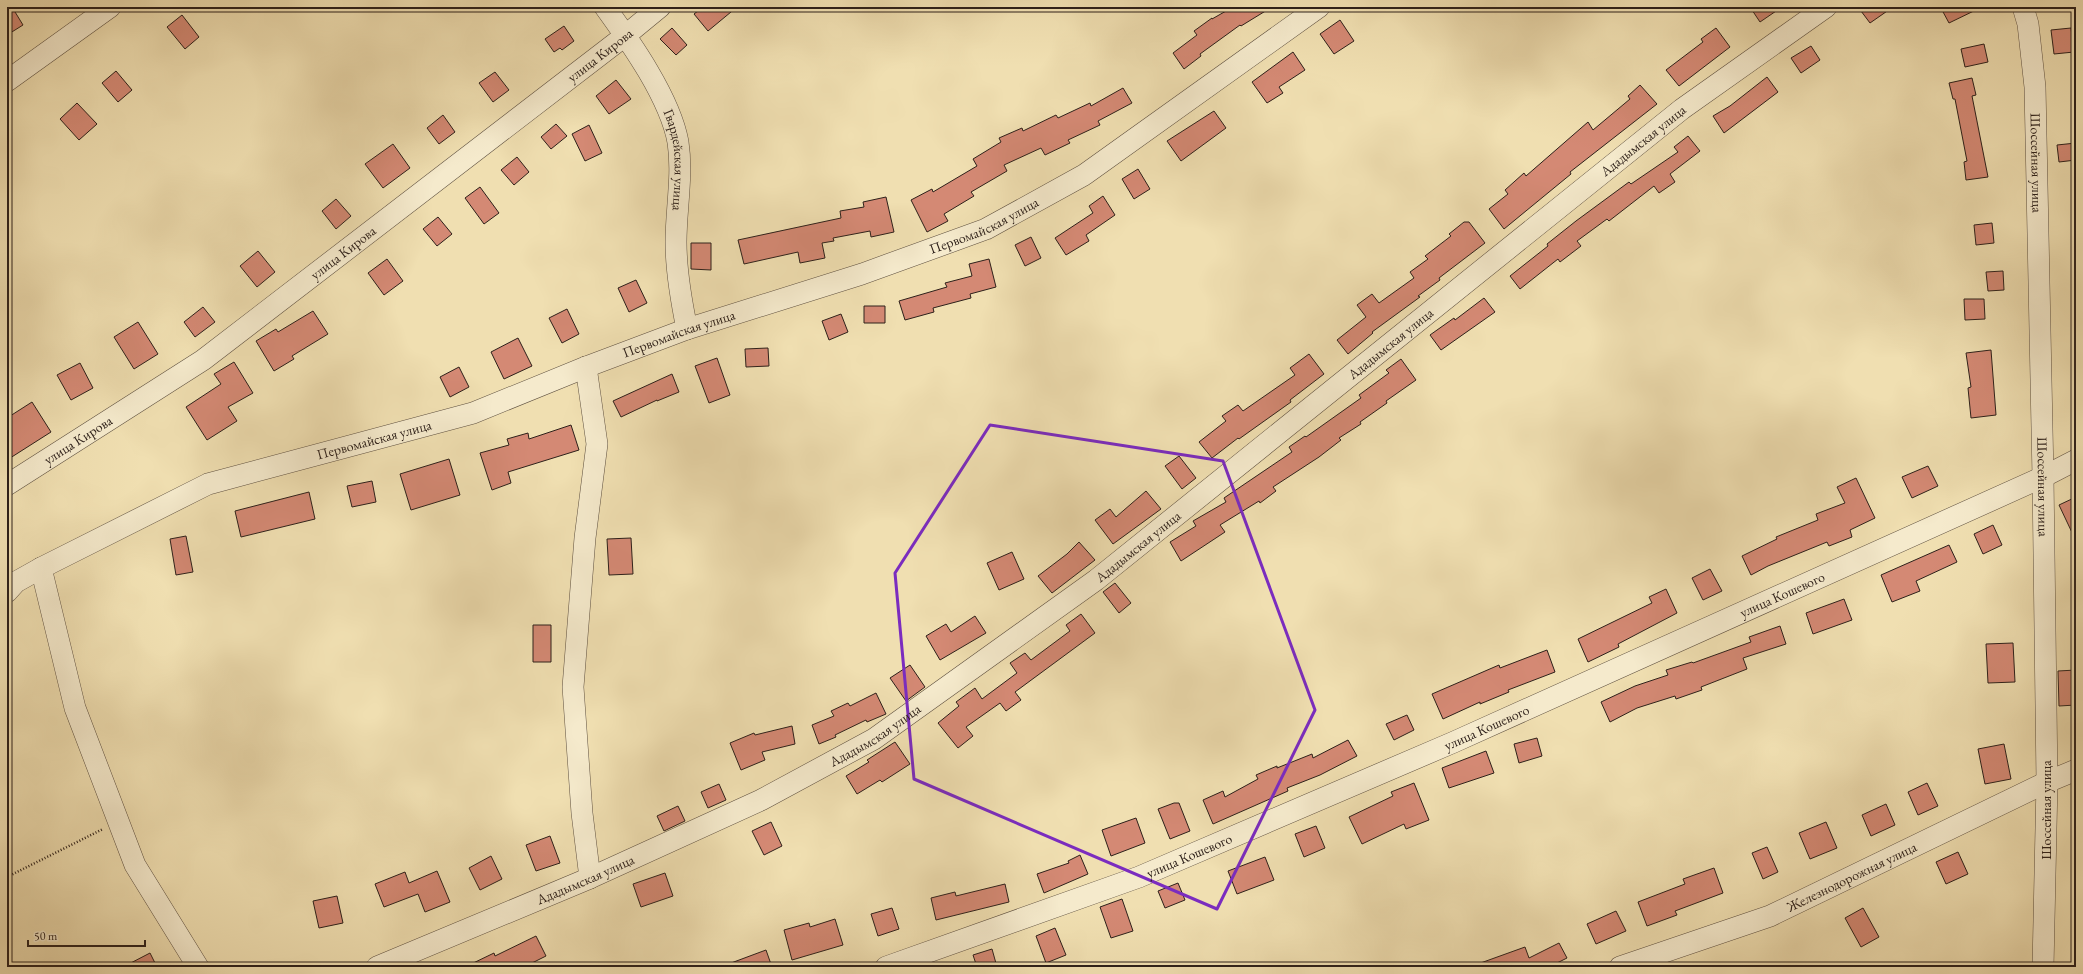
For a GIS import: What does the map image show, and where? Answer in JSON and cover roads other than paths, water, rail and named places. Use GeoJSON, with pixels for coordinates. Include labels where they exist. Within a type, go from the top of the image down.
{"type":"FeatureCollection","features":[{"type":"Feature","properties":{"kind":"street"},"geometry":{"type":"LineString","coordinates":[[7,80],[110,7]]}},
{"type":"Feature","properties":{"kind":"street","name":"Гвардейская улица"},"geometry":{"type":"LineString","coordinates":[[605,7],[626,35],[655,84],[672,121],[677,140],[680,158],[676,242],[677,283],[687,329]]}},
{"type":"Feature","properties":{"kind":"street","name":"улица Кирова"},"geometry":{"type":"LineString","coordinates":[[10,483],[202,360],[626,35],[660,7]]}},
{"type":"Feature","properties":{"kind":"street","name":"Первомайская улица"},"geometry":{"type":"LineString","coordinates":[[7,592],[16,582],[41,568],[208,484],[473,413],[586,367],[687,329],[862,274],[986,230],[1084,175],[1319,7]]}},
{"type":"Feature","properties":{"kind":"street","name":"Ададымская улица"},"geometry":{"type":"LineString","coordinates":[[377,967],[590,878],[761,800],[874,738],[1096,580],[1682,109],[1826,7]]}},
{"type":"Feature","properties":{"kind":"street","name":"Шоссейная улица"},"geometry":{"type":"LineString","coordinates":[[2023,7],[2028,24],[2035,87],[2043,477],[2047,782],[2043,967]]}},
{"type":"Feature","properties":{"kind":"street"},"geometry":{"type":"LineString","coordinates":[[586,367],[597,444],[585,538],[573,687],[582,813],[590,878]]}},
{"type":"Feature","properties":{"kind":"street","name":"улица Кошевого"},"geometry":{"type":"LineString","coordinates":[[886,967],[1139,877],[1454,742],[2043,477],[2076,460]]}},
{"type":"Feature","properties":{"kind":"street"},"geometry":{"type":"LineString","coordinates":[[41,568],[75,708],[135,865],[198,967]]}},
{"type":"Feature","properties":{"kind":"street","name":"Железнодорожная улица"},"geometry":{"type":"LineString","coordinates":[[1620,967],[1770,916],[2047,782],[2076,770]]}}]}
